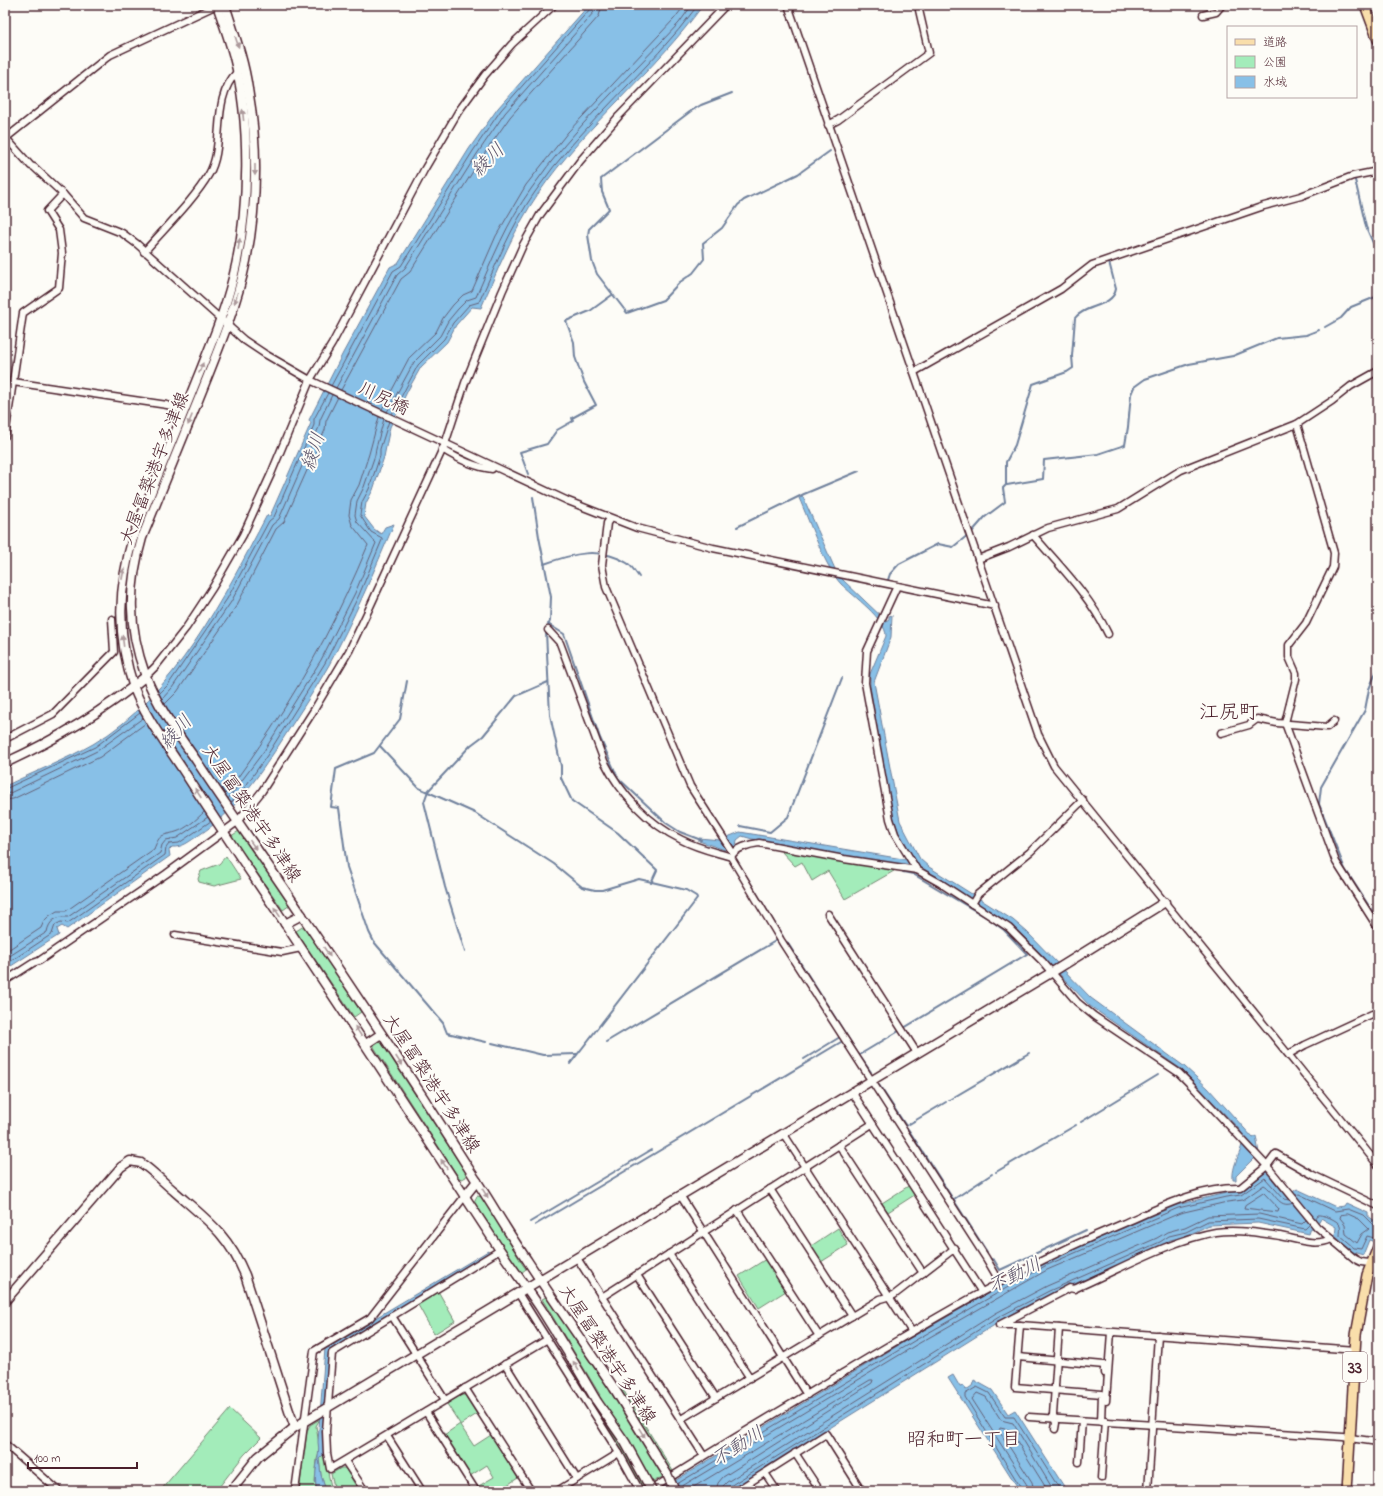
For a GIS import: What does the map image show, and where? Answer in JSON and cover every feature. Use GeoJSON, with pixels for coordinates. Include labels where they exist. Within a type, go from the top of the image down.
{"type":"FeatureCollection","features":[{"type":"Feature","properties":{"kind":"main road","name":"大屋冨築港宇多津線"},"geometry":{"type":"LineString","coordinates":[[217,5],[234,57],[244,130],[245,192],[237,256],[221,319],[134,534],[122,583],[120,613],[129,669],[138,696],[153,723],[221,829],[366,1044],[500,1250],[541,1308],[596,1400],[625,1442],[652,1491]]}},
{"type":"Feature","properties":{"kind":"main road","name":"大屋冨築港宇多津線"},"geometry":{"type":"LineString","coordinates":[[225,5],[241,56],[248,89],[255,157],[252,226],[242,278],[228,326],[142,538],[136,559],[132,584],[131,613],[132,627],[142,666],[149,684],[165,714],[231,814],[302,915],[477,1181],[540,1280],[614,1388],[667,1474],[675,1491]]}},
{"type":"Feature","properties":{"kind":"main road"},"geometry":{"type":"LineString","coordinates":[[1366,5],[1376,26],[1378,40]]}},
{"type":"Feature","properties":{"kind":"main road"},"geometry":{"type":"LineString","coordinates":[[5,763],[53,739],[105,708],[146,676]]}},
{"type":"Feature","properties":{"kind":"main road"},"geometry":{"type":"LineString","coordinates":[[231,1491],[258,1457],[296,1427],[1062,966],[1165,902]]}},
{"type":"Feature","properties":{"kind":"main road"},"geometry":{"type":"LineString","coordinates":[[285,924],[302,915]]}},
{"type":"Feature","properties":{"kind":"main road"},"geometry":{"type":"LineString","coordinates":[[366,1044],[381,1034]]}},
{"type":"Feature","properties":{"kind":"main road"},"geometry":{"type":"LineString","coordinates":[[5,1301],[122,1167],[130,1161],[141,1163],[214,1226],[226,1239],[237,1256],[245,1275],[289,1411],[296,1427]]}},
{"type":"Feature","properties":{"kind":"main road"},"geometry":{"type":"LineString","coordinates":[[465,1196],[477,1181]]}},
{"type":"Feature","properties":{"kind":"main road","name":"33"},"geometry":{"type":"LineString","coordinates":[[1348,1491],[1350,1438],[1360,1309],[1378,1247]]}},
{"type":"Feature","properties":{"kind":"street"},"geometry":{"type":"LineString","coordinates":[[5,138],[110,55],[217,5]]}},
{"type":"Feature","properties":{"kind":"street"},"geometry":{"type":"LineString","coordinates":[[146,676],[156,666],[186,628],[213,587],[243,535],[313,381],[424,170],[458,112],[485,75],[512,44],[554,5]]}},
{"type":"Feature","properties":{"kind":"street"},"geometry":{"type":"LineString","coordinates":[[5,980],[33,963],[39,962],[166,874],[221,829],[237,822],[262,791],[314,710],[349,651],[442,445],[483,337],[523,245],[540,215],[580,161],[619,116],[726,5]]}},
{"type":"Feature","properties":{"kind":"street"},"geometry":{"type":"LineString","coordinates":[[788,5],[1038,734],[1054,766],[1378,1165]]}},
{"type":"Feature","properties":{"kind":"street"},"geometry":{"type":"LineString","coordinates":[[828,125],[838,120],[929,53],[919,10],[920,5]]}},
{"type":"Feature","properties":{"kind":"street"},"geometry":{"type":"LineString","coordinates":[[1203,15],[1216,12],[1222,5]]}},
{"type":"Feature","properties":{"kind":"street"},"geometry":{"type":"LineString","coordinates":[[144,252],[210,174],[215,157],[221,108],[230,79],[236,72]]}},
{"type":"Feature","properties":{"kind":"street","name":"川尻橋"},"geometry":{"type":"LineString","coordinates":[[5,138],[31,166],[34,167],[63,194],[84,218],[122,233],[244,340],[265,354],[313,381],[442,445],[610,519],[637,528],[713,548],[995,606]]}},
{"type":"Feature","properties":{"kind":"street"},"geometry":{"type":"LineString","coordinates":[[914,372],[1061,289],[1092,264],[1264,206],[1301,196],[1353,176],[1378,171]]}},
{"type":"Feature","properties":{"kind":"street"},"geometry":{"type":"LineString","coordinates":[[5,436],[24,313],[59,288],[62,253],[59,230],[48,211],[63,194]]}},
{"type":"Feature","properties":{"kind":"street"},"geometry":{"type":"LineString","coordinates":[[978,559],[1053,526],[1118,509],[1181,470],[1297,424],[1321,409],[1351,386],[1378,371]]}},
{"type":"Feature","properties":{"kind":"street"},"geometry":{"type":"LineString","coordinates":[[13,382],[167,405],[184,411]]}},
{"type":"Feature","properties":{"kind":"street"},"geometry":{"type":"LineString","coordinates":[[1297,424],[1334,553],[1334,560],[1333,567],[1306,623],[1289,645],[1289,657],[1296,673],[1296,679],[1286,723],[1336,862],[1378,928]]}},
{"type":"Feature","properties":{"kind":"street"},"geometry":{"type":"LineString","coordinates":[[610,519],[607,523],[602,565],[606,587],[690,786],[732,853],[782,942],[872,1080],[1000,1282]]}},
{"type":"Feature","properties":{"kind":"street"},"geometry":{"type":"LineString","coordinates":[[1033,535],[1080,588],[1098,614],[1108,634]]}},
{"type":"Feature","properties":{"kind":"street"},"geometry":{"type":"LineString","coordinates":[[897,586],[867,651],[865,683],[890,819],[895,834],[916,869]]}},
{"type":"Feature","properties":{"kind":"street"},"geometry":{"type":"LineString","coordinates":[[5,739],[53,714],[114,652],[112,619]]}},
{"type":"Feature","properties":{"kind":"street"},"geometry":{"type":"LineString","coordinates":[[548,630],[560,642],[604,761],[616,783],[637,807],[668,833],[697,847],[732,853],[752,843],[760,843],[844,859],[916,869],[972,903],[1009,928],[1052,972],[1078,1002],[1094,1016],[1179,1073],[1267,1166],[1317,1227],[1355,1259],[1374,1264]]}},
{"type":"Feature","properties":{"kind":"street"},"geometry":{"type":"LineString","coordinates":[[1221,733],[1249,724],[1257,719],[1327,727],[1334,721]]}},
{"type":"Feature","properties":{"kind":"street"},"geometry":{"type":"LineString","coordinates":[[972,903],[978,894],[1030,852],[1083,800]]}},
{"type":"Feature","properties":{"kind":"street"},"geometry":{"type":"LineString","coordinates":[[828,914],[917,1053]]}},
{"type":"Feature","properties":{"kind":"street"},"geometry":{"type":"LineString","coordinates":[[175,935],[282,952],[301,948]]}},
{"type":"Feature","properties":{"kind":"street"},"geometry":{"type":"LineString","coordinates":[[1289,1054],[1372,1014],[1378,1014]]}},
{"type":"Feature","properties":{"kind":"street"},"geometry":{"type":"LineString","coordinates":[[852,1092],[982,1291]]}},
{"type":"Feature","properties":{"kind":"street"},"geometry":{"type":"LineString","coordinates":[[602,1297],[872,1124]]}},
{"type":"Feature","properties":{"kind":"street"},"geometry":{"type":"LineString","coordinates":[[783,1133],[912,1332]]}},
{"type":"Feature","properties":{"kind":"street"},"geometry":{"type":"LineString","coordinates":[[839,1145],[923,1273]]}},
{"type":"Feature","properties":{"kind":"street"},"geometry":{"type":"LineString","coordinates":[[649,1491],[704,1456],[982,1291],[1066,1248],[1178,1201],[1223,1188],[1240,1188],[1267,1166],[1276,1154],[1313,1175],[1378,1206]]}},
{"type":"Feature","properties":{"kind":"street"},"geometry":{"type":"LineString","coordinates":[[770,1189],[852,1316]]}},
{"type":"Feature","properties":{"kind":"street"},"geometry":{"type":"LineString","coordinates":[[680,1195],[785,1358],[807,1395]]}},
{"type":"Feature","properties":{"kind":"street"},"geometry":{"type":"LineString","coordinates":[[295,1491],[314,1351],[370,1318],[465,1196]]}},
{"type":"Feature","properties":{"kind":"street"},"geometry":{"type":"LineString","coordinates":[[737,1210],[819,1336]]}},
{"type":"Feature","properties":{"kind":"street"},"geometry":{"type":"LineString","coordinates":[[1331,1239],[1326,1242],[1308,1242],[1280,1236],[1233,1231],[1218,1232],[1200,1236],[1165,1248],[1074,1289],[1070,1288],[999,1325],[1020,1325],[1356,1350]]}},
{"type":"Feature","properties":{"kind":"street"},"geometry":{"type":"LineString","coordinates":[[681,1419],[785,1358],[852,1316],[888,1296],[894,1295],[955,1248]]}},
{"type":"Feature","properties":{"kind":"street"},"geometry":{"type":"LineString","coordinates":[[500,1250],[332,1353],[327,1408],[326,1441],[330,1469],[546,1340]]}},
{"type":"Feature","properties":{"kind":"street"},"geometry":{"type":"LineString","coordinates":[[669,1254],[750,1378]]}},
{"type":"Feature","properties":{"kind":"street"},"geometry":{"type":"LineString","coordinates":[[578,1258],[704,1456]]}},
{"type":"Feature","properties":{"kind":"street"},"geometry":{"type":"LineString","coordinates":[[637,1275],[716,1398]]}},
{"type":"Feature","properties":{"kind":"street"},"geometry":{"type":"LineString","coordinates":[[518,1293],[546,1340],[619,1453],[640,1491]]}},
{"type":"Feature","properties":{"kind":"street"},"geometry":{"type":"LineString","coordinates":[[392,1316],[445,1400]]}},
{"type":"Feature","properties":{"kind":"street"},"geometry":{"type":"LineString","coordinates":[[1020,1325],[1015,1387],[1102,1394]]}},
{"type":"Feature","properties":{"kind":"street"},"geometry":{"type":"LineString","coordinates":[[1056,1429],[1053,1415],[1060,1328]]}},
{"type":"Feature","properties":{"kind":"street"},"geometry":{"type":"LineString","coordinates":[[1101,1478],[1103,1422],[1111,1332]]}},
{"type":"Feature","properties":{"kind":"street"},"geometry":{"type":"LineString","coordinates":[[1148,1491],[1158,1335]]}},
{"type":"Feature","properties":{"kind":"street"},"geometry":{"type":"LineString","coordinates":[[1018,1357],[1104,1366],[1102,1394],[1103,1422]]}},
{"type":"Feature","properties":{"kind":"street"},"geometry":{"type":"LineString","coordinates":[[505,1364],[577,1479]]}},
{"type":"Feature","properties":{"kind":"street"},"geometry":{"type":"LineString","coordinates":[[465,1388],[531,1491]]}},
{"type":"Feature","properties":{"kind":"street"},"geometry":{"type":"LineString","coordinates":[[426,1412],[476,1491]]}},
{"type":"Feature","properties":{"kind":"street"},"geometry":{"type":"LineString","coordinates":[[1029,1417],[1350,1438],[1378,1442]]}},
{"type":"Feature","properties":{"kind":"street"},"geometry":{"type":"LineString","coordinates":[[1079,1462],[1082,1421]]}},
{"type":"Feature","properties":{"kind":"street"},"geometry":{"type":"LineString","coordinates":[[736,1491],[826,1434],[862,1491]]}},
{"type":"Feature","properties":{"kind":"street"},"geometry":{"type":"LineString","coordinates":[[387,1436],[422,1491]]}},
{"type":"Feature","properties":{"kind":"street"},"geometry":{"type":"LineString","coordinates":[[5,1444],[59,1491]]}},
{"type":"Feature","properties":{"kind":"street"},"geometry":{"type":"LineString","coordinates":[[557,1491],[619,1453]]}},
{"type":"Feature","properties":{"kind":"street"},"geometry":{"type":"LineString","coordinates":[[795,1453],[820,1491]]}},
{"type":"Feature","properties":{"kind":"street"},"geometry":{"type":"LineString","coordinates":[[345,1461],[365,1491]]}},
{"type":"Feature","properties":{"kind":"street"},"geometry":{"type":"LineString","coordinates":[[765,1473],[776,1491]]}},
{"type":"Feature","properties":{"kind":"green space"},"geometry":{"type":"Polygon","coordinates":[[[239,831],[290,905],[283,910],[231,836],[239,831]]]}},
{"type":"Feature","properties":{"kind":"green space"},"geometry":{"type":"Polygon","coordinates":[[[780,850],[894,869],[894,871],[845,899],[828,871],[812,881],[802,862],[795,866],[780,850]]]}},
{"type":"Feature","properties":{"kind":"green space"},"geometry":{"type":"Polygon","coordinates":[[[226,856],[241,879],[214,886],[199,882],[198,879],[201,871],[219,864],[226,856]]]}},
{"type":"Feature","properties":{"kind":"green space"},"geometry":{"type":"Polygon","coordinates":[[[304,926],[361,1012],[354,1017],[296,931],[304,926]]]}},
{"type":"Feature","properties":{"kind":"green space"},"geometry":{"type":"Polygon","coordinates":[[[377,1041],[381,1042],[466,1173],[466,1177],[462,1179],[459,1178],[374,1047],[374,1043],[377,1041]]]}},
{"type":"Feature","properties":{"kind":"green space"},"geometry":{"type":"Polygon","coordinates":[[[910,1185],[916,1194],[888,1212],[882,1203],[910,1185]]]}},
{"type":"Feature","properties":{"kind":"green space"},"geometry":{"type":"Polygon","coordinates":[[[477,1196],[482,1197],[526,1269],[521,1273],[474,1202],[477,1196]]]}},
{"type":"Feature","properties":{"kind":"green space"},"geometry":{"type":"Polygon","coordinates":[[[838,1228],[848,1245],[821,1262],[811,1246],[838,1228]]]}},
{"type":"Feature","properties":{"kind":"green space"},"geometry":{"type":"Polygon","coordinates":[[[766,1259],[786,1291],[759,1308],[739,1276],[766,1259]]]}},
{"type":"Feature","properties":{"kind":"green space"},"geometry":{"type":"Polygon","coordinates":[[[438,1291],[455,1321],[434,1334],[417,1303],[438,1291]]]}},
{"type":"Feature","properties":{"kind":"green space"},"geometry":{"type":"Polygon","coordinates":[[[546,1297],[609,1389],[619,1383],[673,1471],[642,1488],[590,1403],[600,1395],[542,1299],[546,1297]]]}},
{"type":"Feature","properties":{"kind":"green space"},"geometry":{"type":"Polygon","coordinates":[[[461,1395],[465,1395],[477,1414],[460,1425],[474,1446],[491,1435],[518,1478],[498,1491],[480,1491],[477,1487],[494,1477],[487,1465],[470,1476],[444,1435],[460,1424],[447,1404],[461,1395]]]}},
{"type":"Feature","properties":{"kind":"green space"},"geometry":{"type":"Polygon","coordinates":[[[230,1409],[261,1438],[244,1455],[216,1491],[160,1491],[230,1409]]]}},
{"type":"Feature","properties":{"kind":"green space"},"geometry":{"type":"Polygon","coordinates":[[[320,1419],[316,1426],[320,1450],[317,1459],[315,1481],[317,1491],[299,1491],[307,1431],[310,1425],[320,1419]]]}},
{"type":"Feature","properties":{"kind":"green space"},"geometry":{"type":"Polygon","coordinates":[[[324,1454],[332,1491],[326,1491],[321,1475],[319,1459],[324,1454]]]}},
{"type":"Feature","properties":{"kind":"green space"},"geometry":{"type":"Polygon","coordinates":[[[341,1468],[345,1468],[359,1491],[335,1491],[331,1474],[341,1468]]]}},
{"type":"Feature","properties":{"kind":"water","name":"綾川"},"geometry":{"type":"Polygon","coordinates":[[[589,5],[703,5],[663,54],[598,122],[557,169],[529,207],[521,221],[481,308],[472,307],[456,325],[447,342],[421,367],[390,427],[384,457],[373,490],[366,503],[364,516],[374,529],[381,534],[385,527],[394,524],[347,630],[317,685],[262,770],[234,806],[212,826],[189,842],[172,847],[169,850],[170,856],[67,929],[62,926],[57,929],[59,935],[5,970],[5,786],[93,744],[122,724],[148,700],[173,672],[195,642],[215,610],[267,515],[270,516],[311,423],[309,420],[343,353],[390,267],[398,263],[469,149],[498,108],[589,5]]]}},
{"type":"Feature","properties":{"kind":"water"},"geometry":{"type":"Polygon","coordinates":[[[803,497],[835,569],[843,580],[886,621],[889,619],[889,616],[892,615],[891,637],[874,682],[900,821],[920,859],[929,867],[1013,920],[1027,932],[1091,998],[1185,1067],[1208,1088],[1253,1138],[1256,1136],[1259,1153],[1236,1176],[1236,1180],[1233,1180],[1233,1173],[1242,1142],[1240,1130],[1181,1069],[1090,1006],[1025,938],[1008,923],[922,869],[742,836],[737,840],[736,846],[725,850],[699,841],[699,838],[720,840],[740,832],[915,861],[899,834],[891,810],[870,686],[870,674],[886,636],[885,629],[875,615],[841,584],[835,576],[823,555],[799,498],[803,497]]]}},
{"type":"Feature","properties":{"kind":"water","name":"不動川"},"geometry":{"type":"Polygon","coordinates":[[[1266,1172],[1287,1196],[1297,1189],[1336,1207],[1344,1206],[1346,1203],[1368,1213],[1368,1216],[1378,1223],[1378,1243],[1369,1240],[1363,1255],[1353,1252],[1335,1236],[1336,1227],[1321,1218],[1314,1229],[1311,1228],[1309,1234],[1258,1223],[1209,1225],[1187,1236],[1170,1240],[1162,1246],[1051,1294],[1001,1321],[729,1491],[658,1491],[912,1337],[1043,1262],[1177,1205],[1240,1191],[1266,1172]]]}},
{"type":"Feature","properties":{"kind":"water"},"geometry":{"type":"Polygon","coordinates":[[[488,1251],[489,1253],[331,1349],[329,1352],[323,1425],[324,1454],[319,1459],[321,1475],[326,1491],[317,1491],[315,1478],[319,1448],[318,1442],[325,1348],[488,1251]]]}},
{"type":"Feature","properties":{"kind":"water"},"geometry":{"type":"Polygon","coordinates":[[[953,1375],[960,1387],[963,1386],[966,1390],[972,1386],[974,1380],[992,1390],[1008,1414],[1015,1410],[1065,1488],[1064,1491],[1020,1491],[948,1378],[953,1375]]]}},
{"type":"Feature","properties":{"kind":"waterway"},"geometry":{"type":"LineString","coordinates":[[732,93],[701,105],[691,111],[601,179],[602,192],[609,209],[589,229],[588,235],[592,261],[597,274],[627,313],[663,300],[680,282],[693,273],[704,259],[703,243],[722,228],[738,205],[744,200],[798,174],[830,151]]}},
{"type":"Feature","properties":{"kind":"waterway"},"geometry":{"type":"LineString","coordinates":[[1355,180],[1366,227],[1378,254]]}},
{"type":"Feature","properties":{"kind":"waterway"},"geometry":{"type":"LineString","coordinates":[[971,533],[985,517],[1005,502],[1003,488],[1006,485],[1006,462],[1015,445],[1033,384],[1067,372],[1073,368],[1072,356],[1075,318],[1079,314],[1104,303],[1114,295],[1116,289],[1109,262]]}},
{"type":"Feature","properties":{"kind":"waterway"},"geometry":{"type":"LineString","coordinates":[[528,474],[520,452],[547,444],[557,430],[573,421],[572,418],[596,405],[584,382],[575,357],[574,342],[566,321],[590,311],[612,295]]}},
{"type":"Feature","properties":{"kind":"waterway"},"geometry":{"type":"LineString","coordinates":[[1325,327],[1341,318],[1351,307],[1378,296]]}},
{"type":"Feature","properties":{"kind":"waterway"},"geometry":{"type":"LineString","coordinates":[[1007,485],[1043,479],[1044,460],[1098,454],[1125,445],[1131,394],[1134,387],[1145,379],[1189,364],[1233,356],[1277,338],[1306,335],[1319,330]]}},
{"type":"Feature","properties":{"kind":"waterway"},"geometry":{"type":"LineString","coordinates":[[737,527],[804,494],[859,471]]}},
{"type":"Feature","properties":{"kind":"waterway"},"geometry":{"type":"LineString","coordinates":[[533,497],[551,597],[550,621],[546,632],[550,715],[561,766],[561,778],[572,801],[618,833],[657,870],[651,883]]}},
{"type":"Feature","properties":{"kind":"waterway"},"geometry":{"type":"LineString","coordinates":[[888,580],[890,574],[899,564],[938,544],[953,547],[968,535]]}},
{"type":"Feature","properties":{"kind":"waterway"},"geometry":{"type":"LineString","coordinates":[[544,564],[565,557],[586,553],[596,553],[617,558],[627,563],[639,577]]}},
{"type":"Feature","properties":{"kind":"waterway"},"geometry":{"type":"LineString","coordinates":[[548,624],[564,634],[600,738],[618,778],[666,823],[680,832],[701,840]]}},
{"type":"Feature","properties":{"kind":"waterway"},"geometry":{"type":"LineString","coordinates":[[1378,668],[1369,689],[1365,710],[1321,787],[1319,804],[1345,869],[1378,920]]}},
{"type":"Feature","properties":{"kind":"waterway"},"geometry":{"type":"LineString","coordinates":[[740,826],[770,832],[788,817],[842,678]]}},
{"type":"Feature","properties":{"kind":"waterway"},"geometry":{"type":"LineString","coordinates":[[407,681],[400,719],[374,753],[336,769],[331,807],[339,808],[347,867],[369,932],[374,942],[443,1023],[447,1033],[486,1042]]}},
{"type":"Feature","properties":{"kind":"waterway"},"geometry":{"type":"LineString","coordinates":[[465,952],[445,887],[424,802],[428,791],[471,745],[483,736],[516,696],[548,682]]}},
{"type":"Feature","properties":{"kind":"waterway"},"geometry":{"type":"LineString","coordinates":[[380,746],[419,788],[475,813],[554,864],[582,887],[602,890],[639,879],[686,890],[696,896],[697,899],[570,1064]]}},
{"type":"Feature","properties":{"kind":"waterway"},"geometry":{"type":"LineString","coordinates":[[736,859],[783,937]]}},
{"type":"Feature","properties":{"kind":"waterway"},"geometry":{"type":"LineString","coordinates":[[787,942],[859,1055],[1027,954],[1004,930],[989,919],[913,874],[903,872]]}},
{"type":"Feature","properties":{"kind":"waterway"},"geometry":{"type":"LineString","coordinates":[[606,1042],[777,940]]}},
{"type":"Feature","properties":{"kind":"waterway"},"geometry":{"type":"LineString","coordinates":[[804,1059],[840,1037]]}},
{"type":"Feature","properties":{"kind":"waterway"},"geometry":{"type":"LineString","coordinates":[[535,1225],[841,1042]]}},
{"type":"Feature","properties":{"kind":"waterway"},"geometry":{"type":"LineString","coordinates":[[492,1043],[543,1055],[577,1054]]}},
{"type":"Feature","properties":{"kind":"waterway"},"geometry":{"type":"LineString","coordinates":[[949,1100],[1029,1053]]}},
{"type":"Feature","properties":{"kind":"waterway"},"geometry":{"type":"LineString","coordinates":[[859,1055],[871,1072]]}},
{"type":"Feature","properties":{"kind":"waterway"},"geometry":{"type":"LineString","coordinates":[[1081,1122],[1158,1075]]}},
{"type":"Feature","properties":{"kind":"waterway"},"geometry":{"type":"LineString","coordinates":[[879,1085],[906,1126],[946,1102]]}},
{"type":"Feature","properties":{"kind":"waterway"},"geometry":{"type":"LineString","coordinates":[[996,1172],[1076,1125]]}},
{"type":"Feature","properties":{"kind":"waterway"},"geometry":{"type":"LineString","coordinates":[[908,1129],[987,1252]]}},
{"type":"Feature","properties":{"kind":"waterway"},"geometry":{"type":"LineString","coordinates":[[530,1222],[651,1150]]}},
{"type":"Feature","properties":{"kind":"waterway"},"geometry":{"type":"LineString","coordinates":[[954,1199],[992,1174]]}},
{"type":"Feature","properties":{"kind":"waterway","name":"不動川"},"geometry":{"type":"LineString","coordinates":[[991,1259],[994,1260],[1000,1270],[1086,1230]]}},
{"type":"Feature","properties":{"kind":"district","name":"江尻町"},"geometry":{"type":"Point","coordinates":[1229,711]}},
{"type":"Feature","properties":{"kind":"district","name":"昭和町一丁目"},"geometry":{"type":"Point","coordinates":[964,1438]}}]}
